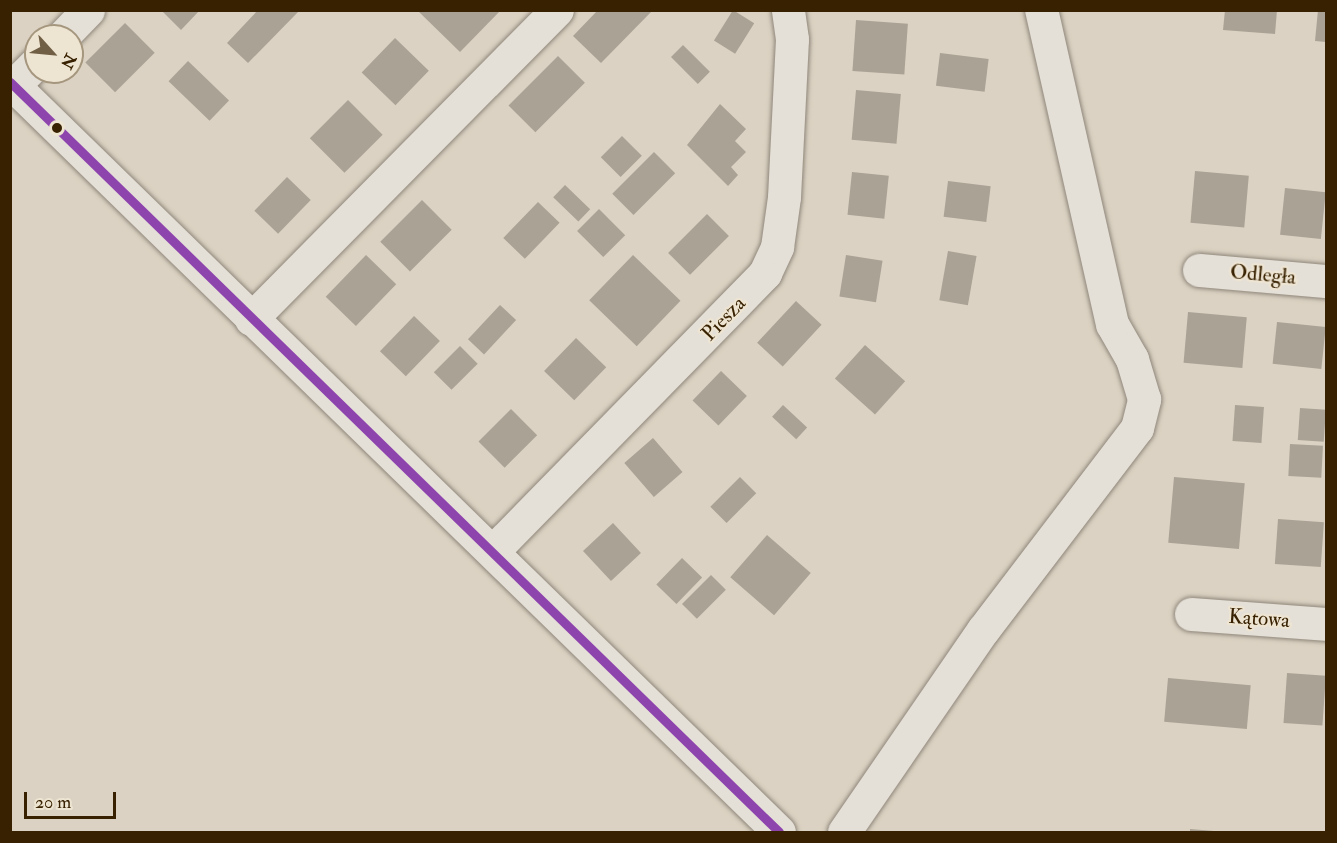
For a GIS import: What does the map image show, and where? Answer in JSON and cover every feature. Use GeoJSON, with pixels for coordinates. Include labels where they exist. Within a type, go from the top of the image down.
{"type":"FeatureCollection","features":[{"type":"Feature","properties":{"kind":"street"},"geometry":{"type":"LineString","coordinates":[[75,24],[88,10]]}},
{"type":"Feature","properties":{"kind":"street"},"geometry":{"type":"LineString","coordinates":[[251,319],[557,10]]}},
{"type":"Feature","properties":{"kind":"street","name":"Piesza"},"geometry":{"type":"LineString","coordinates":[[493,551],[765,273],[777,247],[784,197],[792,39],[788,10]]}},
{"type":"Feature","properties":{"kind":"street"},"geometry":{"type":"LineString","coordinates":[[844,832],[983,630],[1137,428],[1144,399],[1132,359],[1112,324],[1041,10]]}},
{"type":"Feature","properties":{"kind":"street"},"geometry":{"type":"LineString","coordinates":[[20,77],[251,319],[493,551],[779,832]]}},
{"type":"Feature","properties":{"kind":"street","name":"Odległa"},"geometry":{"type":"LineString","coordinates":[[1199,270],[1326,280]]}},
{"type":"Feature","properties":{"kind":"street","name":"Kątowa"},"geometry":{"type":"LineString","coordinates":[[1191,614],[1326,624]]}},
{"type":"Feature","properties":{"kind":"building"},"geometry":{"type":"Polygon","coordinates":[[[161,10],[200,10],[181,30],[161,10]]]}},
{"type":"Feature","properties":{"kind":"building"},"geometry":{"type":"Polygon","coordinates":[[[258,10],[300,10],[248,63],[227,43],[258,10]]]}},
{"type":"Feature","properties":{"kind":"building"},"geometry":{"type":"Polygon","coordinates":[[[417,10],[501,10],[460,52],[417,10]]]}},
{"type":"Feature","properties":{"kind":"building"},"geometry":{"type":"Polygon","coordinates":[[[598,10],[653,10],[601,63],[573,36],[598,10]]]}},
{"type":"Feature","properties":{"kind":"building"},"geometry":{"type":"Polygon","coordinates":[[[733,10],[754,23],[735,54],[714,41],[733,10]]]}},
{"type":"Feature","properties":{"kind":"building"},"geometry":{"type":"Polygon","coordinates":[[[1225,10],[1277,10],[1275,34],[1223,30],[1225,10]]]}},
{"type":"Feature","properties":{"kind":"building"},"geometry":{"type":"Polygon","coordinates":[[[1318,10],[1326,10],[1326,42],[1315,41],[1318,10]]]}},
{"type":"Feature","properties":{"kind":"building"},"geometry":{"type":"Polygon","coordinates":[[[856,20],[908,24],[904,75],[852,71],[856,20]]]}},
{"type":"Feature","properties":{"kind":"building"},"geometry":{"type":"Polygon","coordinates":[[[125,23],[155,53],[115,92],[85,63],[125,23]]]}},
{"type":"Feature","properties":{"kind":"building"},"geometry":{"type":"Polygon","coordinates":[[[395,38],[429,71],[395,105],[362,73],[395,38]]]}},
{"type":"Feature","properties":{"kind":"building"},"geometry":{"type":"Polygon","coordinates":[[[683,45],[710,72],[698,84],[671,57],[683,45]]]}},
{"type":"Feature","properties":{"kind":"building"},"geometry":{"type":"Polygon","coordinates":[[[940,53],[989,59],[985,92],[936,86],[940,53]]]}},
{"type":"Feature","properties":{"kind":"building"},"geometry":{"type":"Polygon","coordinates":[[[558,56],[585,83],[535,132],[509,105],[558,56]]]}},
{"type":"Feature","properties":{"kind":"building"},"geometry":{"type":"Polygon","coordinates":[[[188,61],[229,101],[210,121],[169,81],[188,61]]]}},
{"type":"Feature","properties":{"kind":"building"},"geometry":{"type":"Polygon","coordinates":[[[856,90],[901,94],[896,144],[852,140],[856,90]]]}},
{"type":"Feature","properties":{"kind":"building"},"geometry":{"type":"Polygon","coordinates":[[[348,100],[383,135],[344,173],[310,138],[348,100]]]}},
{"type":"Feature","properties":{"kind":"building"},"geometry":{"type":"Polygon","coordinates":[[[720,104],[746,129],[735,141],[746,152],[731,167],[738,175],[728,186],[687,145],[720,104]]]}},
{"type":"Feature","properties":{"kind":"building"},"geometry":{"type":"Polygon","coordinates":[[[622,136],[642,156],[621,177],[601,157],[622,136]]]}},
{"type":"Feature","properties":{"kind":"building"},"geometry":{"type":"Polygon","coordinates":[[[654,152],[675,173],[633,215],[612,194],[654,152]]]}},
{"type":"Feature","properties":{"kind":"building"},"geometry":{"type":"Polygon","coordinates":[[[1195,171],[1249,176],[1244,228],[1190,223],[1195,171]]]}},
{"type":"Feature","properties":{"kind":"building"},"geometry":{"type":"Polygon","coordinates":[[[852,172],[889,176],[884,219],[848,215],[852,172]]]}},
{"type":"Feature","properties":{"kind":"building"},"geometry":{"type":"Polygon","coordinates":[[[287,177],[311,200],[278,234],[254,211],[287,177]]]}},
{"type":"Feature","properties":{"kind":"building"},"geometry":{"type":"Polygon","coordinates":[[[948,181],[991,186],[986,222],[944,217],[948,181]]]}},
{"type":"Feature","properties":{"kind":"building"},"geometry":{"type":"Polygon","coordinates":[[[565,185],[590,209],[578,222],[553,197],[565,185]]]}},
{"type":"Feature","properties":{"kind":"building"},"geometry":{"type":"Polygon","coordinates":[[[1285,188],[1326,192],[1321,239],[1280,235],[1285,188]]]}},
{"type":"Feature","properties":{"kind":"building"},"geometry":{"type":"Polygon","coordinates":[[[422,200],[452,230],[410,271],[380,242],[422,200]]]}},
{"type":"Feature","properties":{"kind":"building"},"geometry":{"type":"Polygon","coordinates":[[[538,202],[560,223],[525,259],[503,238],[538,202]]]}},
{"type":"Feature","properties":{"kind":"building"},"geometry":{"type":"Polygon","coordinates":[[[599,209],[625,235],[603,257],[577,231],[599,209]]]}},
{"type":"Feature","properties":{"kind":"building"},"geometry":{"type":"Polygon","coordinates":[[[707,214],[729,236],[690,275],[668,253],[707,214]]]}},
{"type":"Feature","properties":{"kind":"building"},"geometry":{"type":"Polygon","coordinates":[[[948,251],[977,256],[968,305],[939,300],[948,251]]]}},
{"type":"Feature","properties":{"kind":"building"},"geometry":{"type":"Polygon","coordinates":[[[366,255],[396,284],[356,326],[326,297],[366,255]]]}},
{"type":"Feature","properties":{"kind":"building"},"geometry":{"type":"Polygon","coordinates":[[[633,255],[680,301],[637,346],[589,300],[633,255]]]}},
{"type":"Feature","properties":{"kind":"building"},"geometry":{"type":"Polygon","coordinates":[[[846,255],[883,261],[876,302],[839,296],[846,255]]]}},
{"type":"Feature","properties":{"kind":"building"},"geometry":{"type":"Polygon","coordinates":[[[796,301],[822,325],[783,367],[757,343],[796,301]]]}},
{"type":"Feature","properties":{"kind":"building"},"geometry":{"type":"Polygon","coordinates":[[[500,305],[516,320],[484,354],[468,339],[500,305]]]}},
{"type":"Feature","properties":{"kind":"building"},"geometry":{"type":"Polygon","coordinates":[[[1188,312],[1247,317],[1242,368],[1184,363],[1188,312]]]}},
{"type":"Feature","properties":{"kind":"building"},"geometry":{"type":"Polygon","coordinates":[[[414,316],[440,341],[406,376],[380,351],[414,316]]]}},
{"type":"Feature","properties":{"kind":"building"},"geometry":{"type":"Polygon","coordinates":[[[1277,322],[1326,327],[1321,369],[1273,364],[1277,322]]]}},
{"type":"Feature","properties":{"kind":"building"},"geometry":{"type":"Polygon","coordinates":[[[576,338],[606,367],[574,400],[544,371],[576,338]]]}},
{"type":"Feature","properties":{"kind":"building"},"geometry":{"type":"Polygon","coordinates":[[[865,345],[905,381],[875,415],[835,378],[865,345]]]}},
{"type":"Feature","properties":{"kind":"building"},"geometry":{"type":"Polygon","coordinates":[[[460,346],[478,364],[452,390],[434,372],[460,346]]]}},
{"type":"Feature","properties":{"kind":"building"},"geometry":{"type":"Polygon","coordinates":[[[721,371],[747,396],[718,426],[693,400],[721,371]]]}},
{"type":"Feature","properties":{"kind":"building"},"geometry":{"type":"Polygon","coordinates":[[[783,405],[807,428],[796,439],[772,417],[783,405]]]}},
{"type":"Feature","properties":{"kind":"building"},"geometry":{"type":"Polygon","coordinates":[[[1235,405],[1264,407],[1261,443],[1232,441],[1235,405]]]}},
{"type":"Feature","properties":{"kind":"building"},"geometry":{"type":"Polygon","coordinates":[[[1300,408],[1326,410],[1324,442],[1298,440],[1300,408]]]}},
{"type":"Feature","properties":{"kind":"building"},"geometry":{"type":"Polygon","coordinates":[[[511,409],[537,435],[505,468],[478,442],[511,409]]]}},
{"type":"Feature","properties":{"kind":"building"},"geometry":{"type":"Polygon","coordinates":[[[653,438],[683,472],[654,497],[624,463],[653,438]]]}},
{"type":"Feature","properties":{"kind":"building"},"geometry":{"type":"Polygon","coordinates":[[[1290,444],[1323,446],[1321,478],[1288,476],[1290,444]]]}},
{"type":"Feature","properties":{"kind":"building"},"geometry":{"type":"Polygon","coordinates":[[[740,477],[756,493],[727,523],[710,507],[740,477]]]}},
{"type":"Feature","properties":{"kind":"building"},"geometry":{"type":"Polygon","coordinates":[[[1174,477],[1245,483],[1239,549],[1168,543],[1174,477]]]}},
{"type":"Feature","properties":{"kind":"building"},"geometry":{"type":"Polygon","coordinates":[[[1278,519],[1324,522],[1321,567],[1275,564],[1278,519]]]}},
{"type":"Feature","properties":{"kind":"building"},"geometry":{"type":"Polygon","coordinates":[[[613,523],[641,553],[611,581],[583,551],[613,523]]]}},
{"type":"Feature","properties":{"kind":"building"},"geometry":{"type":"Polygon","coordinates":[[[767,535],[811,573],[774,615],[730,577],[767,535]]]}},
{"type":"Feature","properties":{"kind":"building"},"geometry":{"type":"Polygon","coordinates":[[[682,558],[702,577],[676,604],[656,585],[682,558]]]}},
{"type":"Feature","properties":{"kind":"building"},"geometry":{"type":"Polygon","coordinates":[[[711,575],[726,590],[697,619],[682,604],[711,575]]]}},
{"type":"Feature","properties":{"kind":"building"},"geometry":{"type":"Polygon","coordinates":[[[1287,673],[1326,676],[1322,726],[1284,723],[1287,673]]]}},
{"type":"Feature","properties":{"kind":"building"},"geometry":{"type":"Polygon","coordinates":[[[1168,678],[1251,685],[1247,729],[1164,722],[1168,678]]]}},
{"type":"Feature","properties":{"kind":"building"},"geometry":{"type":"Polygon","coordinates":[[[1190,829],[1214,831],[1214,832],[1190,832],[1190,829]]]}},
{"type":"Feature","properties":{"kind":"transit line"},"geometry":{"type":"LineString","coordinates":[[10,82],[779,832]]}}]}
